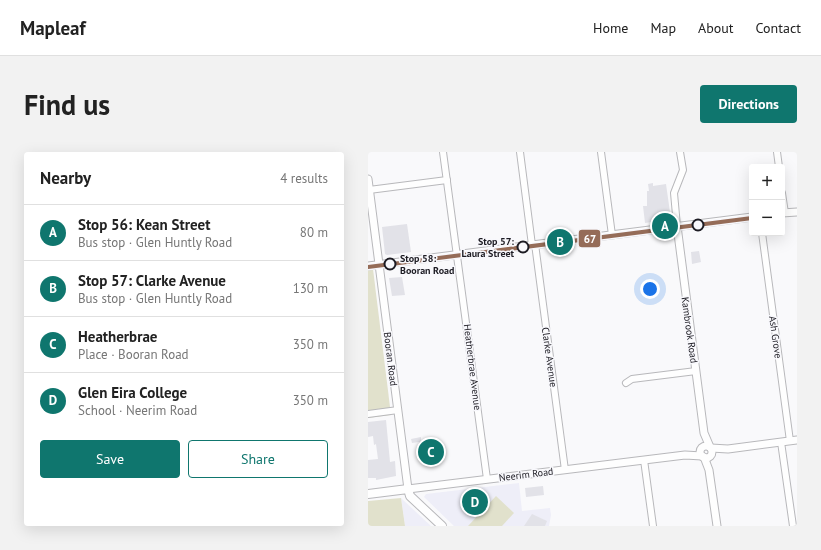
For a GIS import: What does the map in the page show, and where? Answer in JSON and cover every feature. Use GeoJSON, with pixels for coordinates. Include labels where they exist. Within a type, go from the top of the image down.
{"type":"FeatureCollection","features":[{"type":"Feature","properties":{"kind":"main road","name":"Neerim Road"},"geometry":{"type":"LineString","coordinates":[[368,494],[408,489]]}},
{"type":"Feature","properties":{"kind":"main road","name":"Booran Road"},"geometry":{"type":"LineString","coordinates":[[408,489],[410,496],[442,526]]}},
{"type":"Feature","properties":{"kind":"street","name":"Heatherbrae Avenue"},"geometry":{"type":"LineString","coordinates":[[444,152],[488,479]]}},
{"type":"Feature","properties":{"kind":"street","name":"Clarke Avenue"},"geometry":{"type":"LineString","coordinates":[[520,152],[565,470]]}},
{"type":"Feature","properties":{"kind":"street"},"geometry":{"type":"LineString","coordinates":[[601,152],[612,235]]}},
{"type":"Feature","properties":{"kind":"street"},"geometry":{"type":"LineString","coordinates":[[677,226],[674,193],[683,170],[680,152]]}},
{"type":"Feature","properties":{"kind":"street"},"geometry":{"type":"LineString","coordinates":[[777,152],[779,164]]}},
{"type":"Feature","properties":{"kind":"street","name":"Booran Road"},"geometry":{"type":"LineString","coordinates":[[368,179],[408,489]]}},
{"type":"Feature","properties":{"kind":"street"},"geometry":{"type":"LineString","coordinates":[[369,190],[447,180]]}},
{"type":"Feature","properties":{"kind":"street"},"geometry":{"type":"LineString","coordinates":[[785,213],[797,212]]}},
{"type":"Feature","properties":{"kind":"street"},"geometry":{"type":"LineString","coordinates":[[368,266],[749,217]]}},
{"type":"Feature","properties":{"kind":"street","name":"Kambrook Road"},"geometry":{"type":"LineString","coordinates":[[677,226],[707,452]]}},
{"type":"Feature","properties":{"kind":"street","name":"Ash Grove"},"geometry":{"type":"LineString","coordinates":[[762,236],[794,441]]}},
{"type":"Feature","properties":{"kind":"street"},"geometry":{"type":"LineString","coordinates":[[626,383],[632,379],[696,371]]}},
{"type":"Feature","properties":{"kind":"street"},"geometry":{"type":"LineString","coordinates":[[368,414],[398,410]]}},
{"type":"Feature","properties":{"kind":"street","name":"Neerim Road"},"geometry":{"type":"LineString","coordinates":[[408,489],[794,441]]}},
{"type":"Feature","properties":{"kind":"street"},"geometry":{"type":"LineString","coordinates":[[781,442],[793,526]]}},
{"type":"Feature","properties":{"kind":"street"},"geometry":{"type":"LineString","coordinates":[[707,452],[717,526]]}},
{"type":"Feature","properties":{"kind":"street"},"geometry":{"type":"LineString","coordinates":[[644,460],[653,526]]}},
{"type":"Feature","properties":{"kind":"shaded area"},"geometry":{"type":"Polygon","coordinates":[[[519,483],[522,511],[550,508],[551,515],[549,526],[454,526],[424,497],[426,494],[519,483]]]}},
{"type":"Feature","properties":{"kind":"shaded area"},"geometry":{"type":"Polygon","coordinates":[[[401,498],[431,526],[405,526],[401,498]]]}},
{"type":"Feature","properties":{"kind":"green space"},"geometry":{"type":"Polygon","coordinates":[[[373,269],[391,415],[368,418],[368,270],[373,269]]]}},
{"type":"Feature","properties":{"kind":"green space"},"geometry":{"type":"Polygon","coordinates":[[[496,496],[514,513],[502,526],[468,526],[496,496]]]}},
{"type":"Feature","properties":{"kind":"green space"},"geometry":{"type":"Polygon","coordinates":[[[401,498],[405,526],[368,526],[368,501],[401,498]]]}},
{"type":"Feature","properties":{"kind":"building"},"geometry":{"type":"Polygon","coordinates":[[[653,183],[653,186],[666,184],[671,219],[645,223],[643,206],[647,206],[647,191],[649,191],[648,184],[653,183]]]}},
{"type":"Feature","properties":{"kind":"building"},"geometry":{"type":"Polygon","coordinates":[[[407,224],[411,252],[385,254],[382,227],[407,224]]]}},
{"type":"Feature","properties":{"kind":"building"},"geometry":{"type":"Polygon","coordinates":[[[699,251],[701,262],[692,264],[691,252],[699,251]]]}},
{"type":"Feature","properties":{"kind":"building"},"geometry":{"type":"Polygon","coordinates":[[[402,277],[405,295],[392,296],[389,278],[402,277]]]}},
{"type":"Feature","properties":{"kind":"building"},"geometry":{"type":"Polygon","coordinates":[[[386,420],[390,462],[395,461],[396,476],[376,480],[376,478],[368,478],[368,460],[378,459],[376,444],[374,445],[373,436],[368,437],[368,422],[386,420]]]}},
{"type":"Feature","properties":{"kind":"building"},"geometry":{"type":"Polygon","coordinates":[[[421,437],[421,442],[441,441],[443,445],[441,448],[442,455],[435,456],[434,461],[420,461],[419,442],[412,443],[411,439],[421,437]]]}},
{"type":"Feature","properties":{"kind":"building"},"geometry":{"type":"Polygon","coordinates":[[[543,486],[544,495],[526,497],[525,488],[543,486]]]}},
{"type":"Feature","properties":{"kind":"building"},"geometry":{"type":"Polygon","coordinates":[[[532,514],[547,521],[545,526],[524,526],[532,514]]]}},
{"type":"Feature","properties":{"kind":"transit line","name":"67"},"geometry":{"type":"LineString","coordinates":[[368,267],[749,218]]}},
{"type":"Feature","properties":{"kind":"place","name":"Stop 56: Kean Street"},"geometry":{"type":"Point","coordinates":[665,226]}},
{"type":"Feature","properties":{"kind":"place","name":"Stop 57: Clarke Avenue"},"geometry":{"type":"Point","coordinates":[560,242]}},
{"type":"Feature","properties":{"kind":"place","name":"Stop 57: Laura Street"},"geometry":{"type":"Point","coordinates":[523,247]}},
{"type":"Feature","properties":{"kind":"place","name":"Stop 58: Booran Road"},"geometry":{"type":"Point","coordinates":[390,264]}},
{"type":"Feature","properties":{"kind":"place","name":"Heatherbrae"},"geometry":{"type":"Point","coordinates":[431,452]}},
{"type":"Feature","properties":{"kind":"place","name":"Glen Eira College"},"geometry":{"type":"Point","coordinates":[475,502]}}]}
